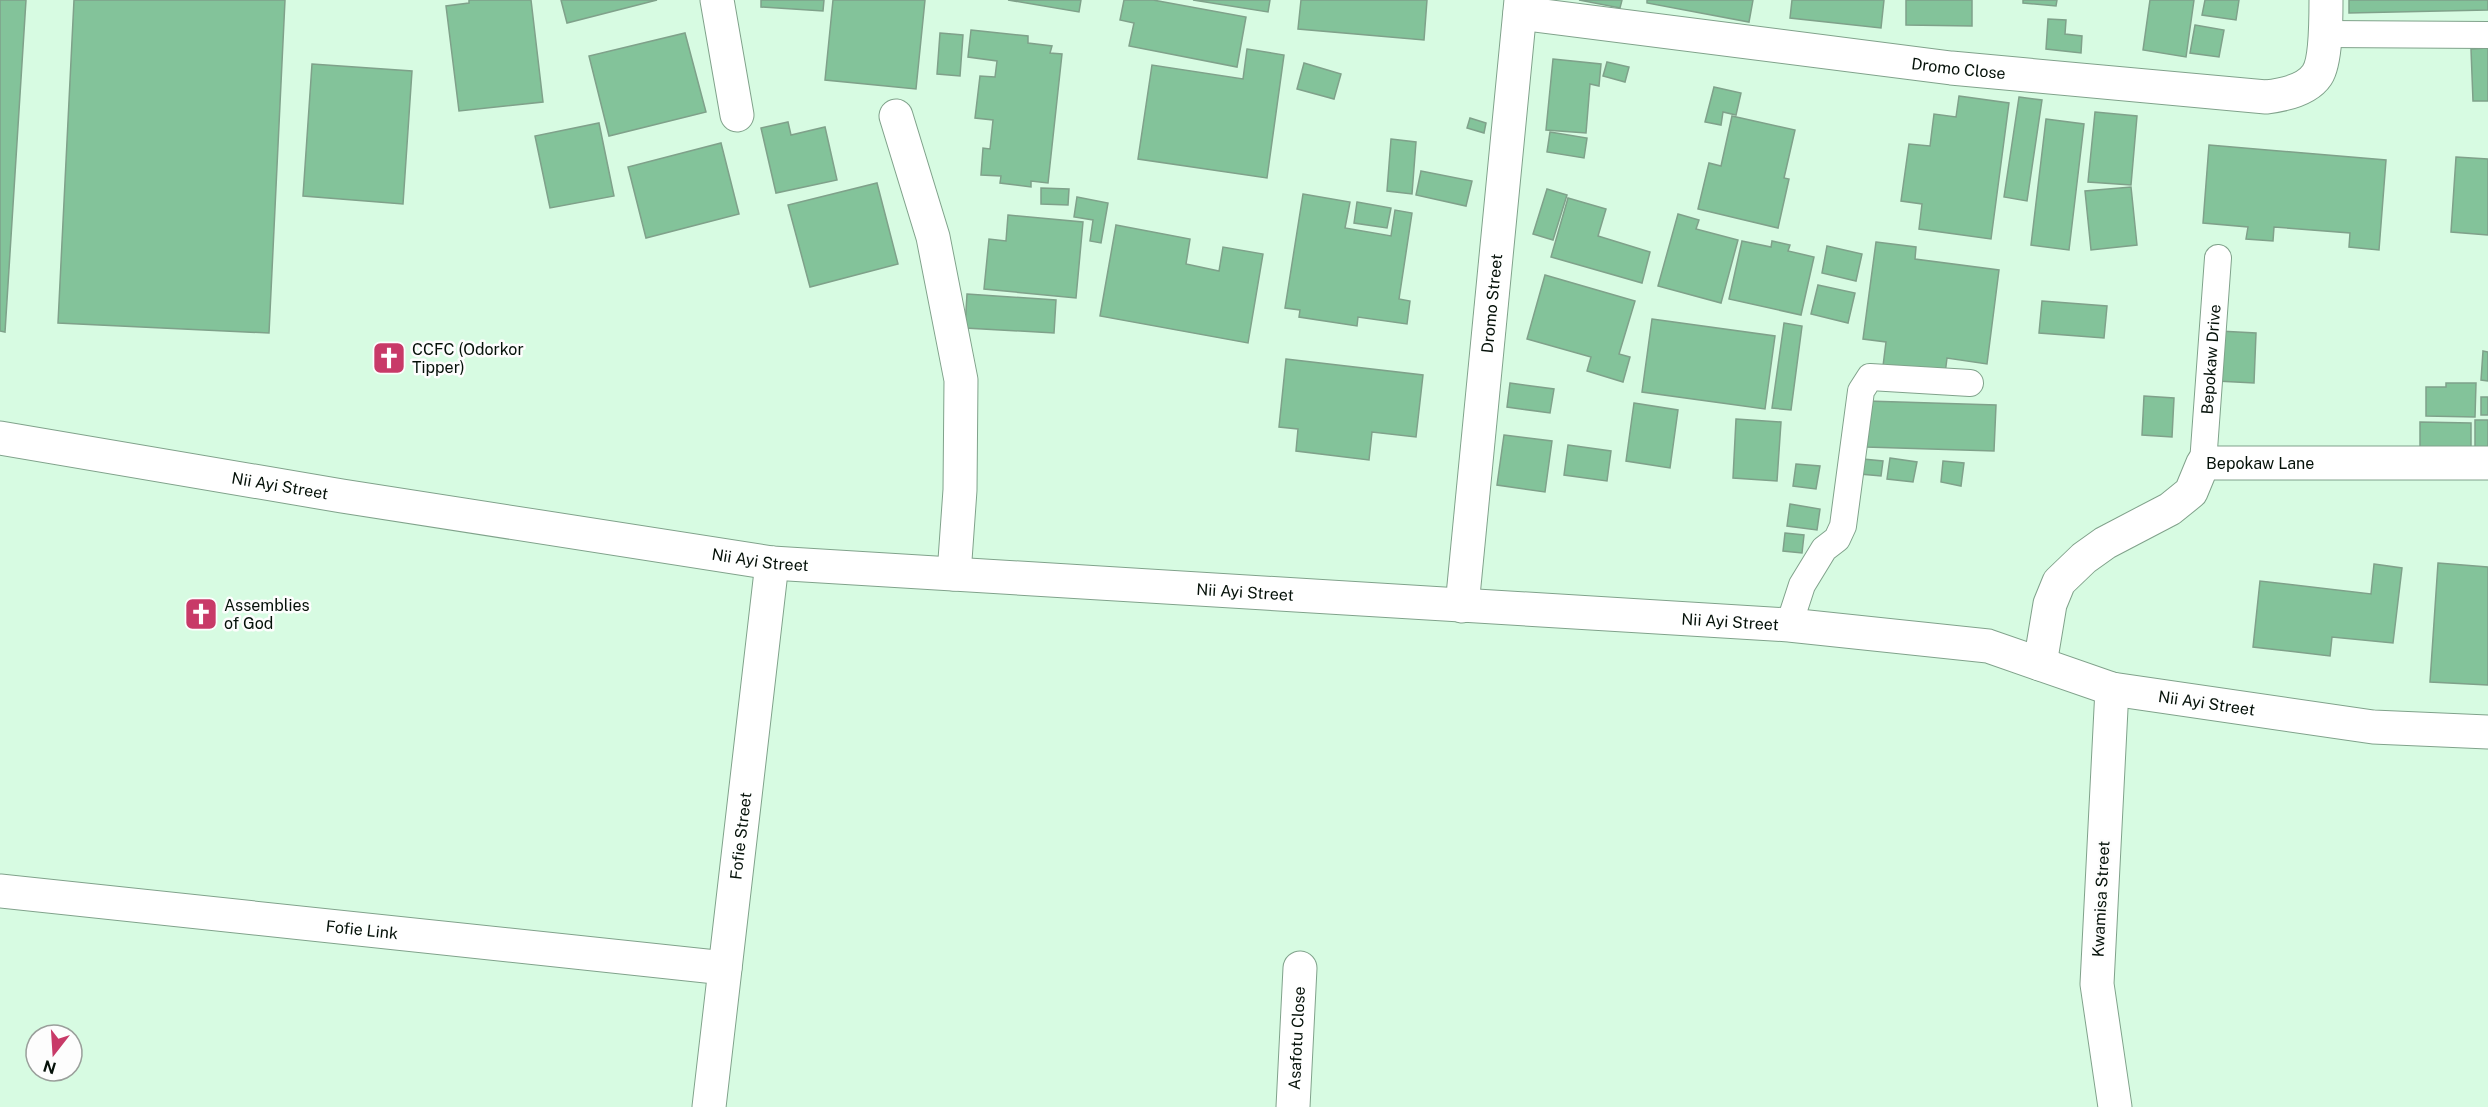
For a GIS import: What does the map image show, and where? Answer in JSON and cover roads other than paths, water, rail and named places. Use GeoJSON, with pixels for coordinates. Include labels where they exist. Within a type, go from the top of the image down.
{"type":"FeatureCollection","features":[{"type":"Feature","properties":{"kind":"street"},"geometry":{"type":"LineString","coordinates":[[717,0],[737,115]]}},
{"type":"Feature","properties":{"kind":"street","name":"Dromo Close"},"geometry":{"type":"LineString","coordinates":[[1520,7],[1951,68],[2266,97],[2283,95],[2304,86],[2318,74],[2326,34],[2326,0]]}},
{"type":"Feature","properties":{"kind":"street","name":"Dromo Street"},"geometry":{"type":"LineString","coordinates":[[1462,606],[1520,7]]}},
{"type":"Feature","properties":{"kind":"street"},"geometry":{"type":"LineString","coordinates":[[896,116],[933,237],[961,380],[960,490],[954,574]]}},
{"type":"Feature","properties":{"kind":"street","name":"Nii Ayi Street"},"geometry":{"type":"LineString","coordinates":[[0,438],[342,496],[772,563],[1789,624],[1988,646],[2112,689],[2373,727],[2488,732]]}},
{"type":"Feature","properties":{"kind":"street","name":"Bepokaw Lane"},"geometry":{"type":"LineString","coordinates":[[2040,664],[2050,604],[2059,582],[2084,558],[2105,543],[2170,509],[2191,492],[2203,463],[2488,463]]}},
{"type":"Feature","properties":{"kind":"street","name":"Fofie Street"},"geometry":{"type":"LineString","coordinates":[[709,1107],[772,563]]}},
{"type":"Feature","properties":{"kind":"street","name":"Kwamisa Street"},"geometry":{"type":"LineString","coordinates":[[2112,689],[2097,984],[2115,1107]]}},
{"type":"Feature","properties":{"kind":"street","name":"Fofie Link"},"geometry":{"type":"LineString","coordinates":[[0,891],[725,968]]}},
{"type":"Feature","properties":{"kind":"street","name":"Asafotu Close"},"geometry":{"type":"LineString","coordinates":[[1293,1107],[1300,968]]}},
{"type":"Feature","properties":{"kind":"lane"},"geometry":{"type":"LineString","coordinates":[[2326,34],[2488,35]]}},
{"type":"Feature","properties":{"kind":"lane","name":"Bepokaw Drive"},"geometry":{"type":"LineString","coordinates":[[2203,463],[2218,258]]}},
{"type":"Feature","properties":{"kind":"lane"},"geometry":{"type":"LineString","coordinates":[[1789,624],[1802,585],[1824,549],[1837,539],[1843,526],[1861,391],[1870,376],[1970,383]]}},
{"type":"Feature","properties":{"kind":"place","name":"CCFC (Odorkor Tipper)"},"geometry":{"type":"Point","coordinates":[389,358]}},
{"type":"Feature","properties":{"kind":"place","name":"Assemblies of God"},"geometry":{"type":"Point","coordinates":[201,614]}}]}
